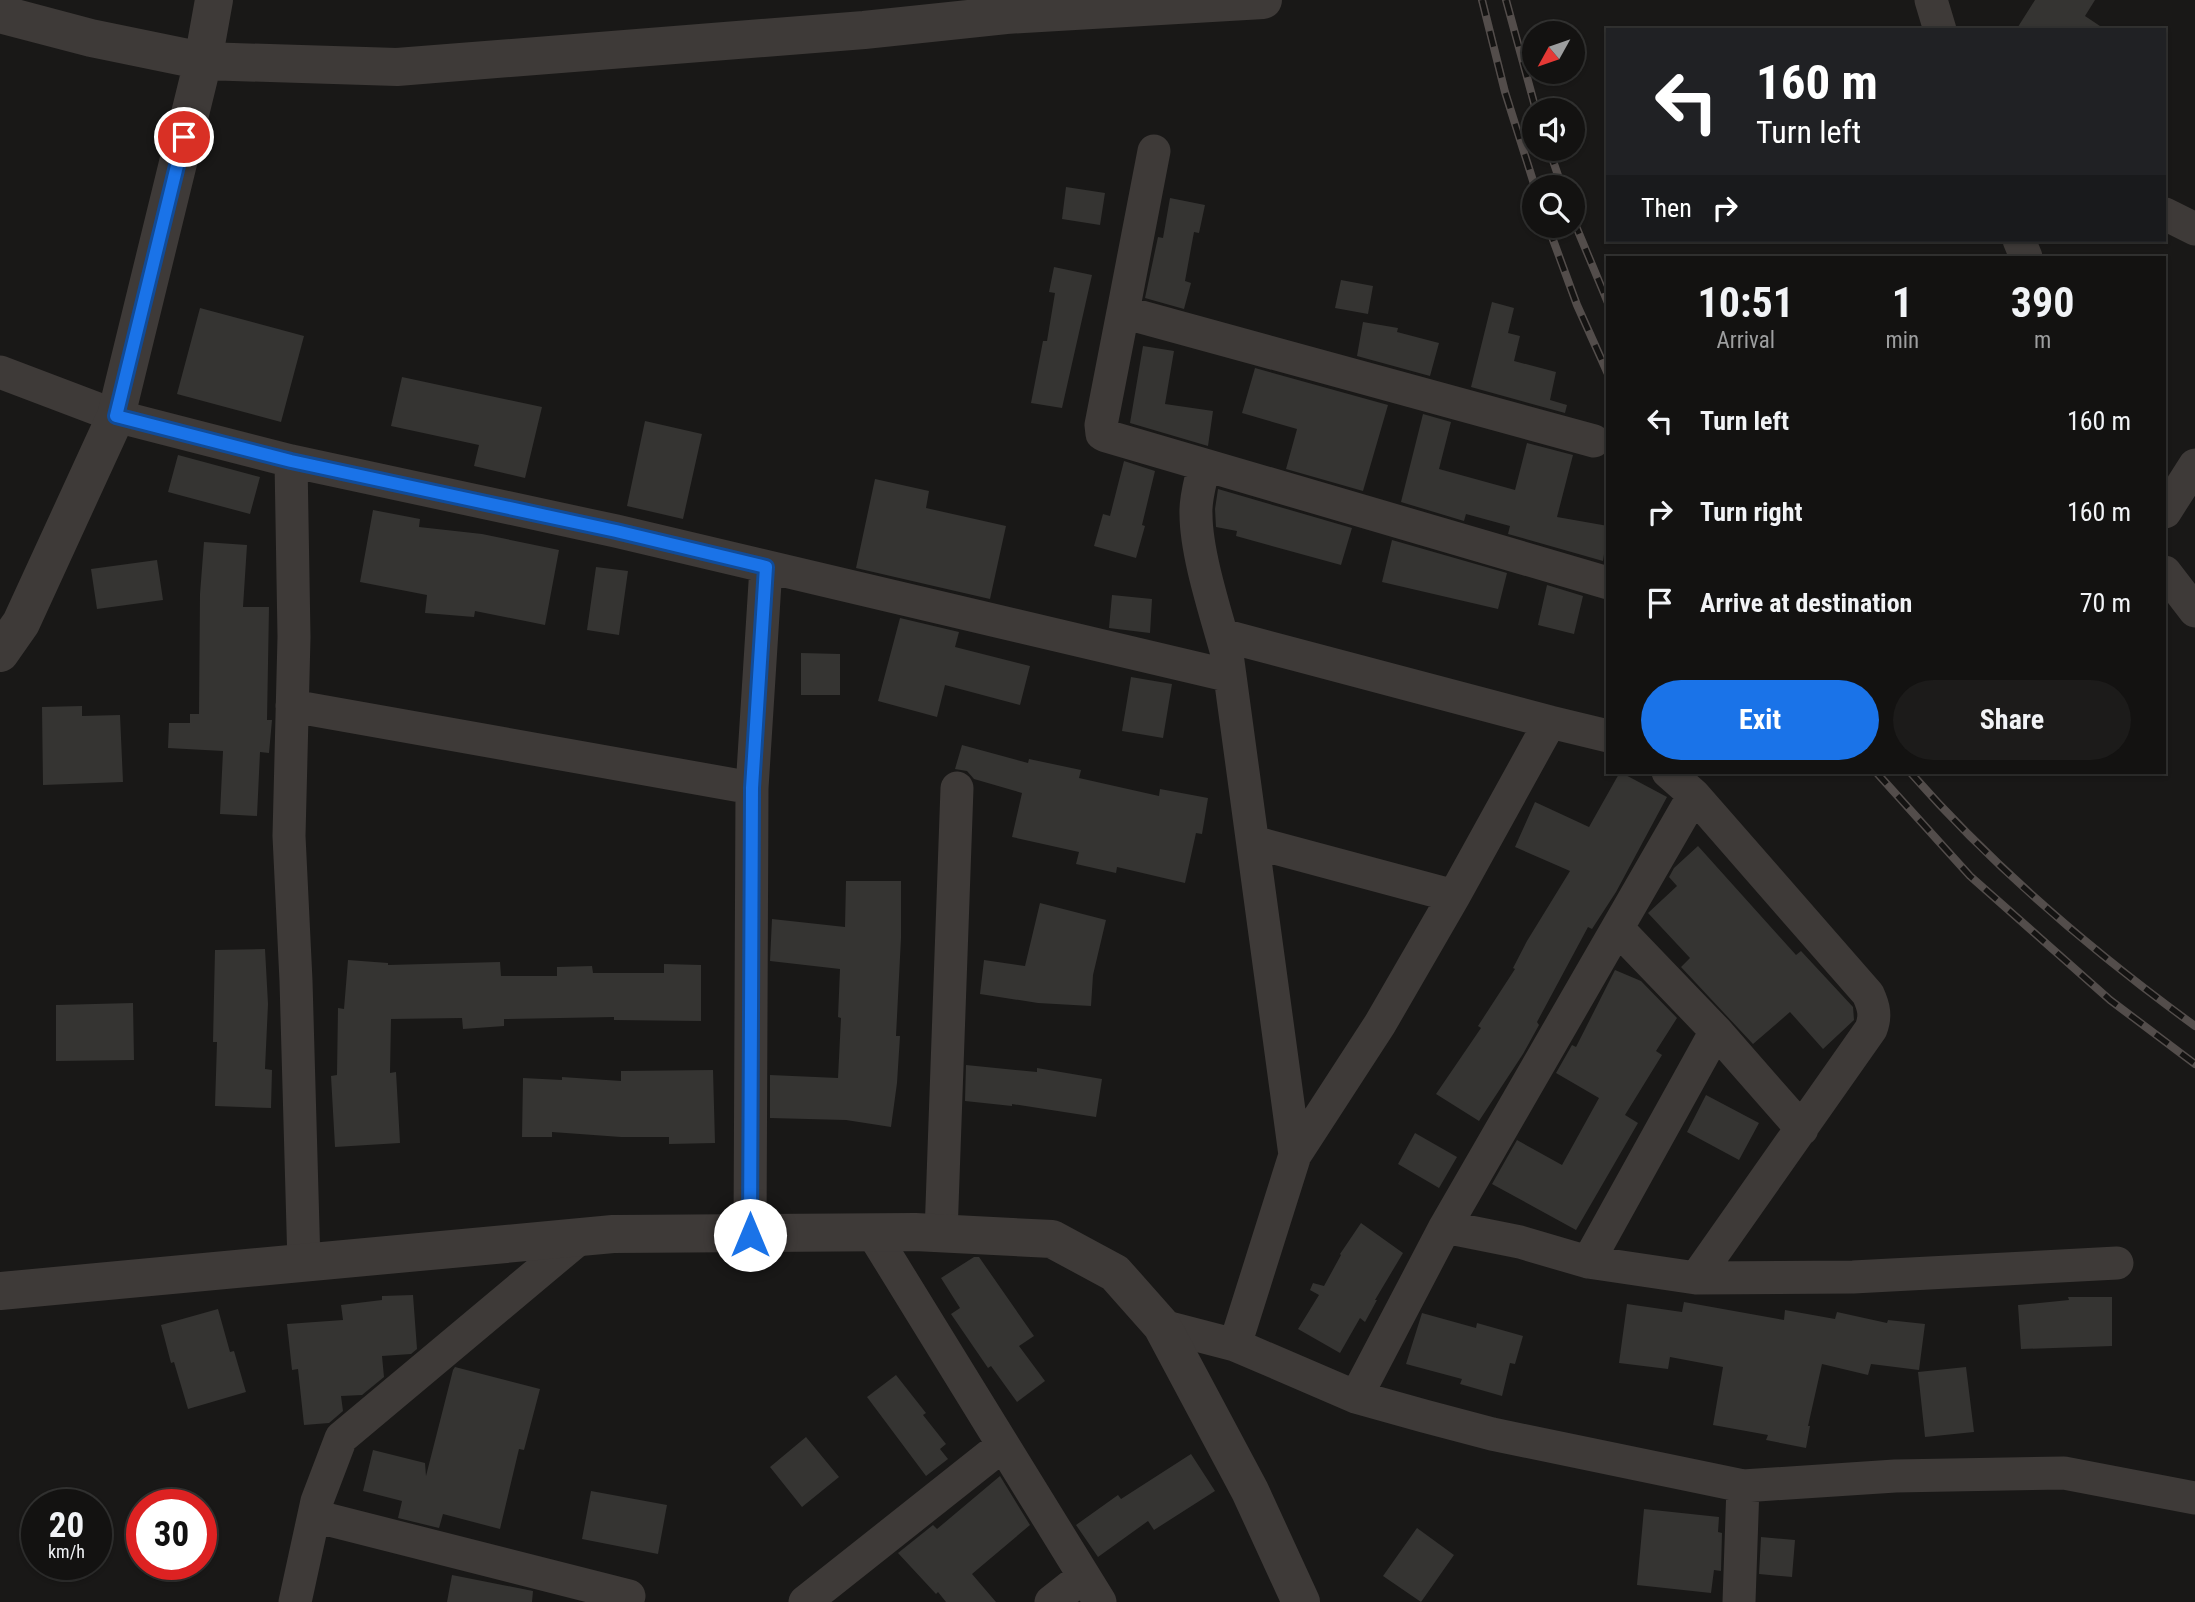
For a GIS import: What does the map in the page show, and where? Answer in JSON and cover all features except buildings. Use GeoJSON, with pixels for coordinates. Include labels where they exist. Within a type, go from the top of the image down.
{"type":"FeatureCollection","features":[{"type":"Feature","properties":{"kind":"street"},"geometry":{"type":"LineString","coordinates":[[0,653],[21,623],[116,416],[203,61],[214,0]]}},
{"type":"Feature","properties":{"kind":"street"},"geometry":{"type":"LineString","coordinates":[[0,14],[91,38],[203,61],[397,67],[864,30],[1006,15],[1263,0]]}},
{"type":"Feature","properties":{"kind":"street"},"geometry":{"type":"LineString","coordinates":[[1931,0],[1939,28]]}},
{"type":"Feature","properties":{"kind":"street"},"geometry":{"type":"LineString","coordinates":[[1154,151],[1101,425],[1102,434],[1606,582]]}},
{"type":"Feature","properties":{"kind":"street"},"geometry":{"type":"LineString","coordinates":[[2166,215],[2195,229]]}},
{"type":"Feature","properties":{"kind":"street"},"geometry":{"type":"LineString","coordinates":[[1123,312],[1594,441]]}},
{"type":"Feature","properties":{"kind":"street"},"geometry":{"type":"LineString","coordinates":[[0,372],[116,416],[291,461],[616,531],[1230,676]]}},
{"type":"Feature","properties":{"kind":"street"},"geometry":{"type":"LineString","coordinates":[[291,461],[294,636],[289,836],[296,981],[303,1264]]}},
{"type":"Feature","properties":{"kind":"street"},"geometry":{"type":"LineString","coordinates":[[1204,465],[1195,512],[1196,524],[1230,676],[1295,1155]]}},
{"type":"Feature","properties":{"kind":"street"},"geometry":{"type":"LineString","coordinates":[[2166,510],[2195,465]]}},
{"type":"Feature","properties":{"kind":"street"},"geometry":{"type":"LineString","coordinates":[[750,1235],[752,788],[766,567]]}},
{"type":"Feature","properties":{"kind":"street"},"geometry":{"type":"LineString","coordinates":[[2166,573],[2195,611]]}},
{"type":"Feature","properties":{"kind":"street"},"geometry":{"type":"LineString","coordinates":[[1222,635],[1606,736]]}},
{"type":"Feature","properties":{"kind":"street"},"geometry":{"type":"LineString","coordinates":[[292,706],[752,788]]}},
{"type":"Feature","properties":{"kind":"street"},"geometry":{"type":"LineString","coordinates":[[1235,1345],[1295,1155],[1380,1024],[1550,722]]}},
{"type":"Feature","properties":{"kind":"street"},"geometry":{"type":"LineString","coordinates":[[1670,774],[1694,795],[1868,994],[1873,1005],[1874,1019],[1871,1029],[1696,1278]]}},
{"type":"Feature","properties":{"kind":"street"},"geometry":{"type":"LineString","coordinates":[[941,1234],[957,788]]}},
{"type":"Feature","properties":{"kind":"street"},"geometry":{"type":"LineString","coordinates":[[1356,1397],[1445,1227],[1694,795]]}},
{"type":"Feature","properties":{"kind":"street"},"geometry":{"type":"LineString","coordinates":[[1253,842],[1454,896]]}},
{"type":"Feature","properties":{"kind":"street"},"geometry":{"type":"LineString","coordinates":[[1618,929],[1716,1031],[1802,1129]]}},
{"type":"Feature","properties":{"kind":"street"},"geometry":{"type":"LineString","coordinates":[[1588,1262],[1716,1031]]}},
{"type":"Feature","properties":{"kind":"street"},"geometry":{"type":"LineString","coordinates":[[1445,1227],[1520,1242],[1588,1262],[1696,1278],[1853,1277],[2117,1263]]}},
{"type":"Feature","properties":{"kind":"street"},"geometry":{"type":"LineString","coordinates":[[0,1291],[613,1234],[872,1232],[1052,1239],[1115,1273],[1162,1326],[1250,1491],[1301,1602]]}},
{"type":"Feature","properties":{"kind":"street"},"geometry":{"type":"LineString","coordinates":[[872,1232],[1092,1589],[1051,1602]]}},
{"type":"Feature","properties":{"kind":"street"},"geometry":{"type":"LineString","coordinates":[[295,1602],[317,1502],[341,1438],[581,1237]]}},
{"type":"Feature","properties":{"kind":"street"},"geometry":{"type":"LineString","coordinates":[[1162,1326],[1235,1345],[1356,1397],[1492,1434],[1743,1486],[1895,1476],[2064,1473],[2195,1498]]}},
{"type":"Feature","properties":{"kind":"street"},"geometry":{"type":"LineString","coordinates":[[806,1602],[1003,1444]]}},
{"type":"Feature","properties":{"kind":"street"},"geometry":{"type":"LineString","coordinates":[[1739,1602],[1743,1486]]}},
{"type":"Feature","properties":{"kind":"street"},"geometry":{"type":"LineString","coordinates":[[314,1516],[629,1596]]}},
{"type":"Feature","properties":{"kind":"railway"},"geometry":{"type":"LineString","coordinates":[[1482,0],[1505,92],[1531,175]]}},
{"type":"Feature","properties":{"kind":"railway"},"geometry":{"type":"LineString","coordinates":[[1506,0],[1533,98]]}},
{"type":"Feature","properties":{"kind":"railway"},"geometry":{"type":"LineString","coordinates":[[1553,161],[1558,175]]}},
{"type":"Feature","properties":{"kind":"railway"},"geometry":{"type":"LineString","coordinates":[[1552,238],[1577,305],[1606,370]]}},
{"type":"Feature","properties":{"kind":"railway"},"geometry":{"type":"LineString","coordinates":[[1581,238],[1606,298]]}},
{"type":"Feature","properties":{"kind":"railway"},"geometry":{"type":"LineString","coordinates":[[1878,774],[1970,876],[2110,1000],[2195,1064]]}},
{"type":"Feature","properties":{"kind":"railway"},"geometry":{"type":"LineString","coordinates":[[1912,774],[1975,842],[2045,907],[2195,1026]]}},
{"type":"Feature","properties":{"kind":"route"},"geometry":{"type":"LineString","coordinates":[[184,137],[116,416],[291,461],[616,531],[766,567],[752,788],[750,1235]]}}]}
